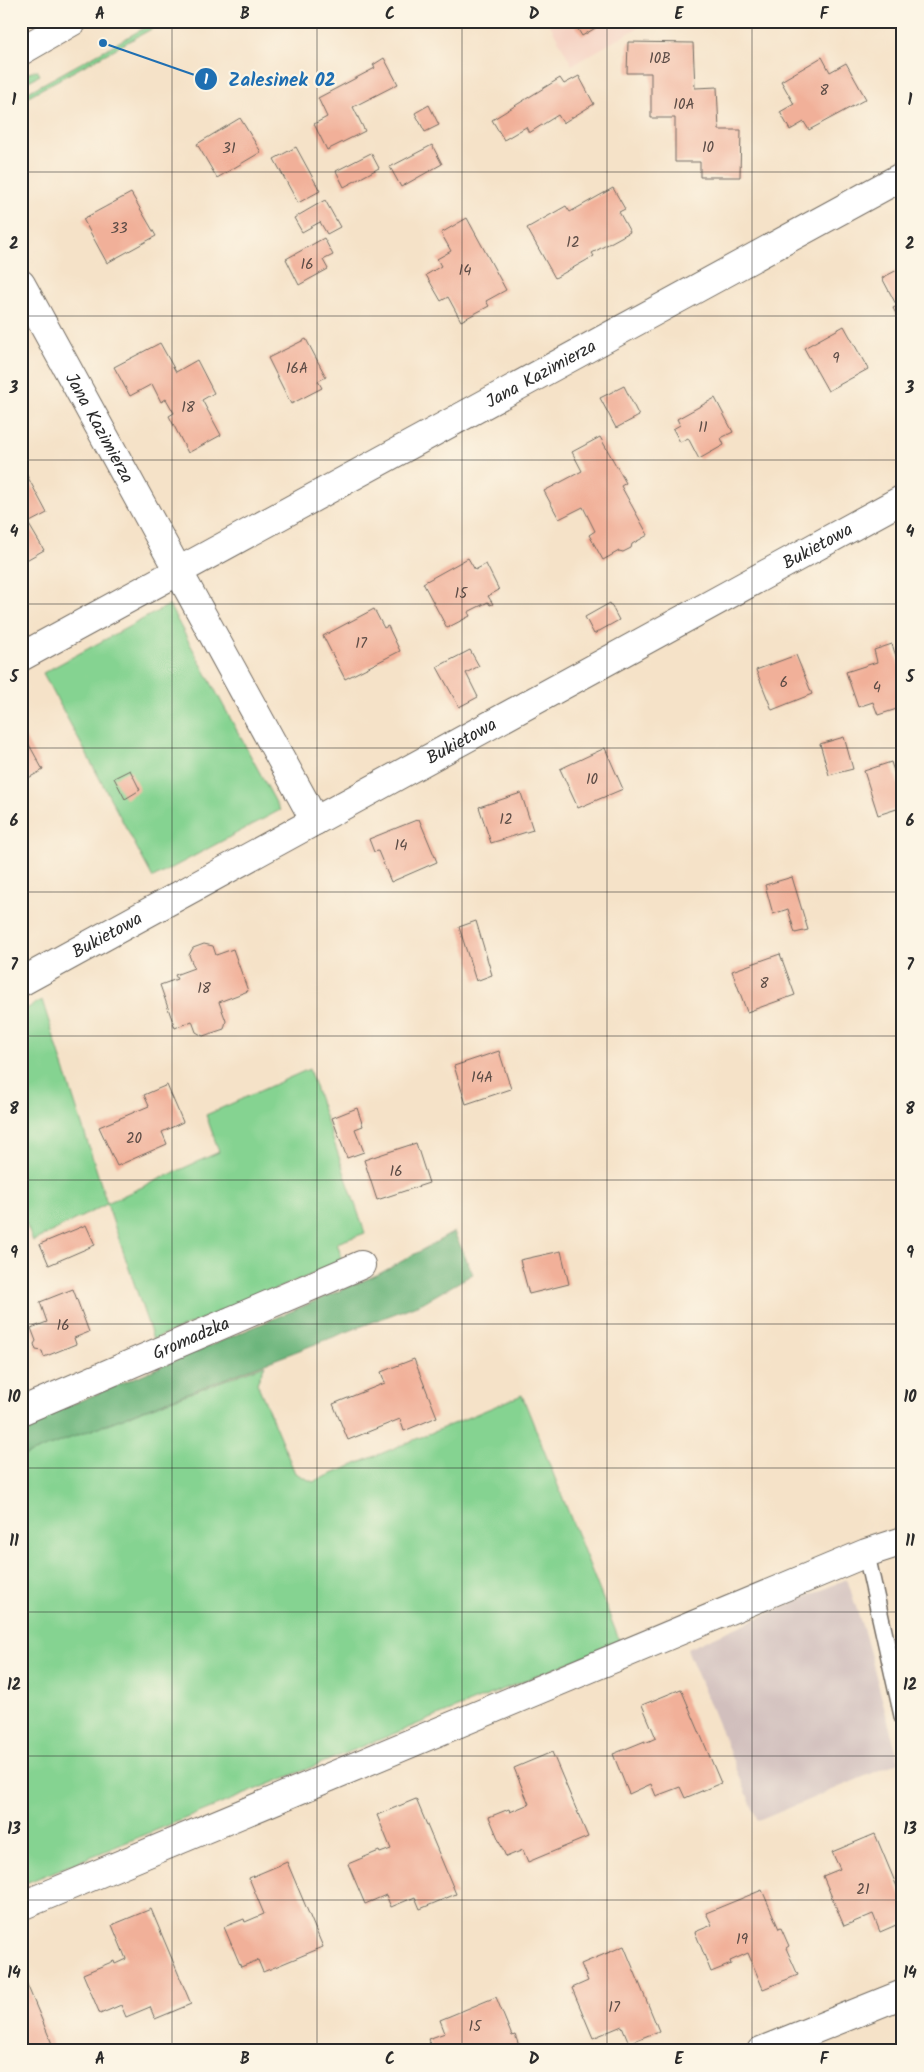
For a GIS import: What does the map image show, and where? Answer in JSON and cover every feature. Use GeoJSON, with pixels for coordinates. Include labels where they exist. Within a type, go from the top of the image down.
{"type":"FeatureCollection","features":[{"type":"Feature","properties":{"kind":"street"},"geometry":{"type":"LineString","coordinates":[[21,50],[73,21]]}},
{"type":"Feature","properties":{"kind":"street","name":"Jana Kazimierza"},"geometry":{"type":"LineString","coordinates":[[21,657],[903,176]]}},
{"type":"Feature","properties":{"kind":"street","name":"Jana Kazimierza"},"geometry":{"type":"LineString","coordinates":[[21,284],[316,821]]}},
{"type":"Feature","properties":{"kind":"street","name":"Bukietowa"},"geometry":{"type":"LineString","coordinates":[[21,982],[903,499]]}},
{"type":"Feature","properties":{"kind":"street","name":"Gromadzka"},"geometry":{"type":"LineString","coordinates":[[21,1411],[361,1265]]}},
{"type":"Feature","properties":{"kind":"street"},"geometry":{"type":"LineString","coordinates":[[21,1906],[866,1553],[903,1541]]}},
{"type":"Feature","properties":{"kind":"street"},"geometry":{"type":"LineString","coordinates":[[761,2051],[903,1994]]}},
{"type":"Feature","properties":{"kind":"lane"},"geometry":{"type":"LineString","coordinates":[[866,1553],[903,1718]]}},
{"type":"Feature","properties":{"kind":"shaded area"},"geometry":{"type":"Polygon","coordinates":[[[548,21],[650,21],[572,65],[548,21]]]}},
{"type":"Feature","properties":{"kind":"shaded area"},"geometry":{"type":"Polygon","coordinates":[[[847,1579],[865,1635],[899,1762],[758,1821],[687,1649],[847,1579]]]}},
{"type":"Feature","properties":{"kind":"green space"},"geometry":{"type":"Polygon","coordinates":[[[157,21],[166,21],[21,100],[21,96],[157,21]]]}},
{"type":"Feature","properties":{"kind":"green space"},"geometry":{"type":"Polygon","coordinates":[[[37,70],[40,75],[21,85],[21,76],[37,70]]]}},
{"type":"Feature","properties":{"kind":"green space"},"geometry":{"type":"Polygon","coordinates":[[[169,605],[280,810],[153,878],[43,673],[169,605]]]}},
{"type":"Feature","properties":{"kind":"green space"},"geometry":{"type":"Polygon","coordinates":[[[42,1000],[107,1203],[219,1152],[206,1115],[309,1069],[365,1233],[337,1243],[343,1262],[153,1339],[107,1204],[33,1241],[21,1212],[21,1012],[42,1000]]]}},
{"type":"Feature","properties":{"kind":"green space"},"geometry":{"type":"Polygon","coordinates":[[[454,1232],[473,1274],[422,1303],[21,1457],[21,1426],[379,1274],[454,1232]]]}},
{"type":"Feature","properties":{"kind":"green space"},"geometry":{"type":"Polygon","coordinates":[[[265,1365],[257,1383],[295,1473],[313,1482],[522,1395],[620,1642],[21,1885],[21,1457],[265,1365]]]}},
{"type":"Feature","properties":{"kind":"building"},"geometry":{"type":"Polygon","coordinates":[[[573,21],[607,21],[582,36],[573,21]]]}},
{"type":"Feature","properties":{"kind":"building"},"geometry":{"type":"Polygon","coordinates":[[[628,42],[693,43],[695,88],[717,87],[719,130],[741,130],[740,177],[700,177],[700,162],[675,162],[675,118],[651,118],[651,73],[627,73],[628,42]]]}},
{"type":"Feature","properties":{"kind":"building"},"geometry":{"type":"Polygon","coordinates":[[[822,57],[830,72],[846,63],[866,99],[809,130],[804,122],[790,130],[780,112],[794,104],[781,81],[822,57]]]}},
{"type":"Feature","properties":{"kind":"building"},"geometry":{"type":"Polygon","coordinates":[[[384,58],[398,84],[353,107],[365,131],[327,150],[314,124],[327,117],[318,98],[375,68],[373,65],[384,58]]]}},
{"type":"Feature","properties":{"kind":"building"},"geometry":{"type":"Polygon","coordinates":[[[579,76],[594,104],[563,123],[558,115],[529,133],[526,127],[504,140],[492,120],[560,78],[564,84],[579,76]]]}},
{"type":"Feature","properties":{"kind":"building"},"geometry":{"type":"Polygon","coordinates":[[[429,105],[439,125],[425,132],[415,113],[429,105]]]}},
{"type":"Feature","properties":{"kind":"building"},"geometry":{"type":"Polygon","coordinates":[[[240,118],[261,152],[217,178],[197,144],[240,118]]]}},
{"type":"Feature","properties":{"kind":"building"},"geometry":{"type":"Polygon","coordinates":[[[432,145],[442,164],[401,187],[390,167],[432,145]]]}},
{"type":"Feature","properties":{"kind":"building"},"geometry":{"type":"Polygon","coordinates":[[[296,147],[320,191],[298,203],[274,159],[296,147]]]}},
{"type":"Feature","properties":{"kind":"building"},"geometry":{"type":"Polygon","coordinates":[[[371,153],[379,168],[344,187],[336,171],[371,153]]]}},
{"type":"Feature","properties":{"kind":"building"},"geometry":{"type":"Polygon","coordinates":[[[613,188],[625,209],[619,212],[630,232],[592,253],[594,256],[555,278],[527,228],[566,206],[570,212],[613,188]]]}},
{"type":"Feature","properties":{"kind":"building"},"geometry":{"type":"Polygon","coordinates":[[[131,193],[156,236],[107,263],[83,219],[131,193]]]}},
{"type":"Feature","properties":{"kind":"building"},"geometry":{"type":"Polygon","coordinates":[[[325,200],[340,227],[327,234],[320,222],[302,232],[294,218],[325,200]]]}},
{"type":"Feature","properties":{"kind":"building"},"geometry":{"type":"Polygon","coordinates":[[[467,218],[506,290],[486,301],[489,306],[461,321],[448,297],[441,301],[426,275],[441,266],[437,259],[451,251],[441,233],[467,218]]]}},
{"type":"Feature","properties":{"kind":"building"},"geometry":{"type":"Polygon","coordinates":[[[324,238],[333,255],[323,260],[328,269],[299,285],[286,259],[324,238]]]}},
{"type":"Feature","properties":{"kind":"building"},"geometry":{"type":"Polygon","coordinates":[[[899,269],[903,275],[903,327],[893,308],[897,306],[882,278],[899,269]]]}},
{"type":"Feature","properties":{"kind":"building"},"geometry":{"type":"Polygon","coordinates":[[[844,326],[868,369],[828,391],[804,348],[844,326]]]}},
{"type":"Feature","properties":{"kind":"building"},"geometry":{"type":"Polygon","coordinates":[[[306,339],[326,377],[318,381],[322,388],[291,404],[268,358],[306,339]]]}},
{"type":"Feature","properties":{"kind":"building"},"geometry":{"type":"Polygon","coordinates":[[[160,343],[176,372],[197,360],[214,393],[202,400],[221,435],[188,453],[169,416],[174,413],[166,399],[161,402],[152,384],[130,396],[114,367],[160,343]]]}},
{"type":"Feature","properties":{"kind":"building"},"geometry":{"type":"Polygon","coordinates":[[[624,386],[639,416],[616,428],[600,398],[624,386]]]}},
{"type":"Feature","properties":{"kind":"building"},"geometry":{"type":"Polygon","coordinates":[[[715,398],[733,432],[721,438],[724,445],[699,459],[688,438],[680,442],[673,429],[680,425],[677,419],[715,398]]]}},
{"type":"Feature","properties":{"kind":"building"},"geometry":{"type":"Polygon","coordinates":[[[600,437],[626,483],[621,486],[648,535],[632,544],[631,548],[623,552],[619,551],[603,560],[589,535],[595,531],[583,507],[559,519],[544,491],[582,471],[572,452],[600,437]]]}},
{"type":"Feature","properties":{"kind":"building"},"geometry":{"type":"Polygon","coordinates":[[[24,470],[47,513],[28,523],[44,550],[21,563],[21,471],[24,470]]]}},
{"type":"Feature","properties":{"kind":"building"},"geometry":{"type":"Polygon","coordinates":[[[468,558],[475,570],[486,564],[499,590],[488,596],[493,604],[490,605],[488,602],[468,612],[470,616],[447,628],[423,583],[468,558]]]}},
{"type":"Feature","properties":{"kind":"building"},"geometry":{"type":"Polygon","coordinates":[[[610,603],[619,620],[594,634],[585,617],[610,603]]]}},
{"type":"Feature","properties":{"kind":"building"},"geometry":{"type":"Polygon","coordinates":[[[374,609],[384,628],[388,626],[400,651],[345,679],[323,636],[374,609]]]}},
{"type":"Feature","properties":{"kind":"building"},"geometry":{"type":"Polygon","coordinates":[[[892,644],[900,668],[903,669],[903,707],[878,715],[873,702],[858,707],[846,672],[877,662],[874,650],[892,644]]]}},
{"type":"Feature","properties":{"kind":"building"},"geometry":{"type":"Polygon","coordinates":[[[470,650],[479,666],[466,673],[478,697],[459,707],[437,667],[470,650]]]}},
{"type":"Feature","properties":{"kind":"building"},"geometry":{"type":"Polygon","coordinates":[[[796,655],[812,694],[772,710],[756,670],[796,655]]]}},
{"type":"Feature","properties":{"kind":"building"},"geometry":{"type":"Polygon","coordinates":[[[21,730],[43,770],[21,782],[21,730]]]}},
{"type":"Feature","properties":{"kind":"building"},"geometry":{"type":"Polygon","coordinates":[[[844,737],[853,769],[829,775],[820,744],[844,737]]]}},
{"type":"Feature","properties":{"kind":"building"},"geometry":{"type":"Polygon","coordinates":[[[605,748],[623,789],[578,808],[560,769],[605,748]]]}},
{"type":"Feature","properties":{"kind":"building"},"geometry":{"type":"Polygon","coordinates":[[[891,762],[903,799],[903,807],[878,815],[864,771],[891,762]]]}},
{"type":"Feature","properties":{"kind":"building"},"geometry":{"type":"Polygon","coordinates":[[[130,770],[140,790],[125,799],[114,778],[130,770]]]}},
{"type":"Feature","properties":{"kind":"building"},"geometry":{"type":"Polygon","coordinates":[[[521,793],[533,830],[491,843],[479,807],[521,793]]]}},
{"type":"Feature","properties":{"kind":"building"},"geometry":{"type":"Polygon","coordinates":[[[419,819],[437,862],[391,882],[378,851],[374,852],[369,839],[419,819]]]}},
{"type":"Feature","properties":{"kind":"building"},"geometry":{"type":"Polygon","coordinates":[[[792,877],[808,930],[795,933],[788,909],[773,914],[765,885],[792,877]]]}},
{"type":"Feature","properties":{"kind":"building"},"geometry":{"type":"Polygon","coordinates":[[[476,921],[492,975],[476,981],[459,927],[476,921]]]}},
{"type":"Feature","properties":{"kind":"building"},"geometry":{"type":"Polygon","coordinates":[[[204,944],[213,946],[216,955],[233,949],[248,991],[219,1002],[226,1021],[224,1029],[203,1036],[196,1032],[192,1021],[175,1028],[160,985],[177,979],[175,975],[194,968],[189,955],[193,948],[204,944]]]}},
{"type":"Feature","properties":{"kind":"building"},"geometry":{"type":"Polygon","coordinates":[[[780,954],[795,995],[747,1012],[732,971],[780,954]]]}},
{"type":"Feature","properties":{"kind":"building"},"geometry":{"type":"Polygon","coordinates":[[[499,1051],[511,1089],[466,1104],[454,1066],[499,1051]]]}},
{"type":"Feature","properties":{"kind":"building"},"geometry":{"type":"Polygon","coordinates":[[[167,1085],[183,1122],[162,1132],[167,1144],[117,1166],[99,1127],[149,1106],[144,1095],[167,1085]]]}},
{"type":"Feature","properties":{"kind":"building"},"geometry":{"type":"Polygon","coordinates":[[[357,1108],[363,1126],[355,1129],[364,1152],[347,1158],[332,1118],[357,1108]]]}},
{"type":"Feature","properties":{"kind":"building"},"geometry":{"type":"Polygon","coordinates":[[[416,1143],[429,1183],[377,1200],[364,1160],[416,1143]]]}},
{"type":"Feature","properties":{"kind":"building"},"geometry":{"type":"Polygon","coordinates":[[[86,1225],[95,1245],[49,1265],[40,1244],[86,1225]]]}},
{"type":"Feature","properties":{"kind":"building"},"geometry":{"type":"Polygon","coordinates":[[[561,1251],[569,1284],[529,1294],[520,1260],[561,1251]]]}},
{"type":"Feature","properties":{"kind":"building"},"geometry":{"type":"Polygon","coordinates":[[[73,1289],[89,1332],[74,1338],[76,1344],[44,1357],[42,1351],[36,1350],[34,1344],[36,1341],[31,1328],[47,1322],[40,1302],[73,1289]]]}},
{"type":"Feature","properties":{"kind":"building"},"geometry":{"type":"Polygon","coordinates":[[[414,1359],[437,1417],[404,1431],[400,1419],[348,1440],[333,1404],[385,1383],[381,1372],[414,1359]]]}},
{"type":"Feature","properties":{"kind":"building"},"geometry":{"type":"Polygon","coordinates":[[[681,1689],[721,1783],[685,1798],[680,1787],[656,1796],[651,1784],[629,1794],[613,1754],[656,1738],[642,1705],[681,1689]]]}},
{"type":"Feature","properties":{"kind":"building"},"geometry":{"type":"Polygon","coordinates":[[[552,1752],[588,1837],[528,1862],[523,1850],[506,1857],[489,1817],[509,1809],[510,1812],[529,1804],[514,1768],[552,1752]]]}},
{"type":"Feature","properties":{"kind":"building"},"geometry":{"type":"Polygon","coordinates":[[[416,1799],[456,1894],[420,1909],[415,1897],[391,1907],[386,1895],[365,1904],[348,1864],[379,1851],[380,1853],[391,1849],[377,1815],[416,1799]]]}},
{"type":"Feature","properties":{"kind":"building"},"geometry":{"type":"Polygon","coordinates":[[[875,1834],[903,1901],[903,1922],[880,1932],[873,1914],[844,1926],[823,1876],[840,1869],[832,1852],[875,1834]]]}},
{"type":"Feature","properties":{"kind":"building"},"geometry":{"type":"Polygon","coordinates":[[[287,1862],[323,1947],[263,1972],[258,1960],[241,1967],[224,1927],[244,1919],[245,1922],[264,1914],[249,1878],[287,1862]]]}},
{"type":"Feature","properties":{"kind":"building"},"geometry":{"type":"Polygon","coordinates":[[[762,1890],[779,1929],[781,1928],[789,1946],[786,1948],[798,1975],[763,1989],[748,1953],[730,1961],[731,1964],[711,1972],[695,1932],[712,1925],[706,1913],[762,1890]]]}},
{"type":"Feature","properties":{"kind":"building"},"geometry":{"type":"Polygon","coordinates":[[[151,1909],[191,2004],[155,2019],[150,2007],[126,2017],[121,2005],[100,2014],[83,1974],[114,1961],[115,1964],[126,1959],[112,1925],[151,1909]]]}},
{"type":"Feature","properties":{"kind":"building"},"geometry":{"type":"Polygon","coordinates":[[[624,1946],[659,2031],[629,2043],[622,2026],[593,2038],[572,1988],[588,1981],[581,1964],[624,1946]]]}},
{"type":"Feature","properties":{"kind":"building"},"geometry":{"type":"Polygon","coordinates":[[[21,1970],[55,2051],[21,2051],[21,1970]]]}},
{"type":"Feature","properties":{"kind":"building"},"geometry":{"type":"Polygon","coordinates":[[[496,1997],[512,2036],[515,2035],[521,2051],[433,2051],[428,2039],[445,2033],[440,2020],[496,1997]]]}},
{"type":"Feature","properties":{"kind":"place","name":"Zalesinek 02"},"geometry":{"type":"Point","coordinates":[103,43]}}]}
